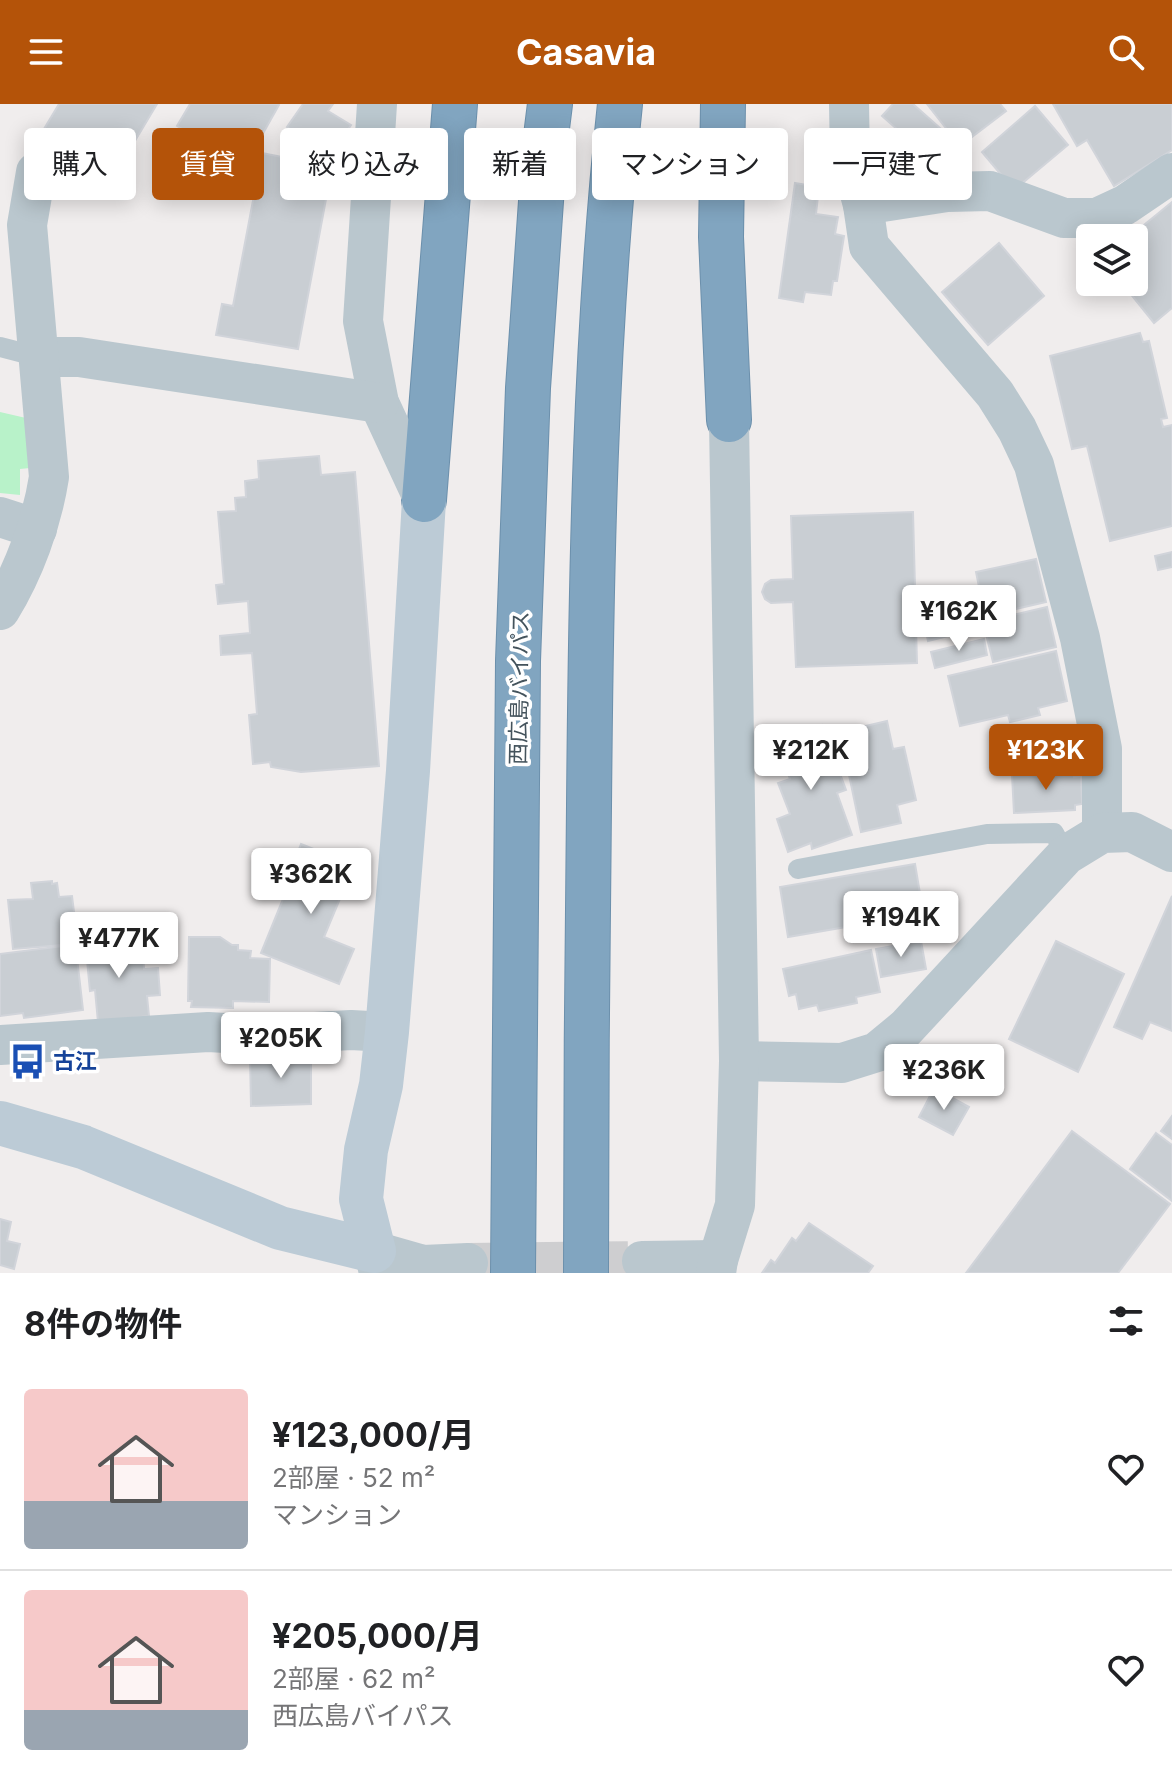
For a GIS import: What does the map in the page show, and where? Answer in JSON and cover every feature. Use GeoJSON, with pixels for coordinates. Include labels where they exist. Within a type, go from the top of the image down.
{"type":"FeatureCollection","features":[{"type":"Feature","properties":{"kind":"highway"},"geometry":{"type":"LineString","coordinates":[[424,500],[455,104]]}},
{"type":"Feature","properties":{"kind":"highway","name":"西広島バイパス"},"geometry":{"type":"LineString","coordinates":[[513,1273],[518,661],[528,388],[550,104]]}},
{"type":"Feature","properties":{"kind":"highway"},"geometry":{"type":"LineString","coordinates":[[586,1273],[590,665],[598,394],[620,104]]}},
{"type":"Feature","properties":{"kind":"highway"},"geometry":{"type":"LineString","coordinates":[[723,104],[721,237],[729,420]]}},
{"type":"Feature","properties":{"kind":"street"},"geometry":{"type":"LineString","coordinates":[[376,1262],[361,1199],[366,1150],[381,1085],[387,1032],[408,771],[424,500],[379,403],[363,321],[377,104]]}},
{"type":"Feature","properties":{"kind":"street"},"geometry":{"type":"LineString","coordinates":[[849,104],[850,157],[863,205],[869,246],[995,394],[1017,429],[1034,465],[1080,638],[1102,749],[1102,833]]}},
{"type":"Feature","properties":{"kind":"street"},"geometry":{"type":"LineString","coordinates":[[863,205],[947,192],[990,191],[1064,218],[1097,218],[1125,205],[1172,173]]}},
{"type":"Feature","properties":{"kind":"street"},"geometry":{"type":"LineString","coordinates":[[0,610],[37,529],[49,477],[27,225],[31,200]]}},
{"type":"Feature","properties":{"kind":"street"},"geometry":{"type":"LineString","coordinates":[[39,357],[79,357],[379,403]]}},
{"type":"Feature","properties":{"kind":"street"},"geometry":{"type":"LineString","coordinates":[[642,1261],[717,1266],[735,1205],[739,1061],[729,420]]}},
{"type":"Feature","properties":{"kind":"street"},"geometry":{"type":"LineString","coordinates":[[0,517],[37,529]]}},
{"type":"Feature","properties":{"kind":"street"},"geometry":{"type":"LineString","coordinates":[[739,1061],[842,1063],[877,1052],[906,1028],[1066,855],[1102,833],[1132,832],[1172,852]]}},
{"type":"Feature","properties":{"kind":"street"},"geometry":{"type":"LineString","coordinates":[[0,1045],[208,1032],[261,1035],[351,1030],[387,1032]]}},
{"type":"Feature","properties":{"kind":"street"},"geometry":{"type":"LineString","coordinates":[[0,1123],[83,1147],[280,1228],[376,1262],[423,1265],[468,1263]]}},
{"type":"Feature","properties":{"kind":"lane"},"geometry":{"type":"LineString","coordinates":[[0,347],[39,357]]}},
{"type":"Feature","properties":{"kind":"lane"},"geometry":{"type":"LineString","coordinates":[[798,869],[987,834],[1054,833],[1066,855]]}},
{"type":"Feature","properties":{"kind":"green space"},"geometry":{"type":"Polygon","coordinates":[[[0,412],[26,418],[30,468],[20,469],[20,495],[0,493],[0,412]]]}},
{"type":"Feature","properties":{"kind":"building"},"geometry":{"type":"Polygon","coordinates":[[[59,104],[157,104],[136,139],[136,128],[45,128],[59,104]]]}},
{"type":"Feature","properties":{"kind":"building"},"geometry":{"type":"Polygon","coordinates":[[[190,104],[279,105],[264,132],[264,128],[177,126],[190,104]]]}},
{"type":"Feature","properties":{"kind":"building"},"geometry":{"type":"Polygon","coordinates":[[[303,104],[333,104],[328,111],[351,125],[349,128],[287,127],[303,104]]]}},
{"type":"Feature","properties":{"kind":"building"},"geometry":{"type":"Polygon","coordinates":[[[893,104],[913,104],[940,128],[896,128],[882,116],[893,104]]]}},
{"type":"Feature","properties":{"kind":"building"},"geometry":{"type":"Polygon","coordinates":[[[927,104],[1000,104],[1006,111],[972,137],[972,128],[946,128],[927,104]]]}},
{"type":"Feature","properties":{"kind":"building"},"geometry":{"type":"Polygon","coordinates":[[[1053,104],[1172,104],[1172,150],[1114,186],[1087,140],[1077,146],[1053,104]]]}},
{"type":"Feature","properties":{"kind":"building"},"geometry":{"type":"Polygon","coordinates":[[[1035,106],[1068,145],[1014,190],[982,152],[1035,106]]]}},
{"type":"Feature","properties":{"kind":"building"},"geometry":{"type":"Polygon","coordinates":[[[264,153],[280,157],[280,200],[326,200],[298,349],[216,335],[222,304],[233,306],[253,200],[264,200],[264,153]]]}},
{"type":"Feature","properties":{"kind":"building"},"geometry":{"type":"Polygon","coordinates":[[[795,183],[804,184],[804,200],[818,200],[816,214],[838,217],[835,234],[844,236],[837,281],[833,281],[831,295],[805,292],[803,302],[779,298],[795,183]]]}},
{"type":"Feature","properties":{"kind":"building"},"geometry":{"type":"Polygon","coordinates":[[[1172,202],[1172,308],[1154,323],[1132,296],[1148,296],[1148,224],[1145,224],[1172,202]]]}},
{"type":"Feature","properties":{"kind":"building"},"geometry":{"type":"Polygon","coordinates":[[[999,243],[1044,296],[988,345],[942,292],[999,243]]]}},
{"type":"Feature","properties":{"kind":"building"},"geometry":{"type":"Polygon","coordinates":[[[1140,333],[1143,342],[1149,341],[1167,418],[1161,419],[1163,427],[1172,425],[1172,526],[1110,541],[1087,446],[1072,449],[1050,356],[1140,333]]]}},
{"type":"Feature","properties":{"kind":"building"},"geometry":{"type":"Polygon","coordinates":[[[319,456],[321,475],[355,472],[379,766],[301,772],[271,767],[270,762],[253,764],[249,715],[257,714],[252,653],[221,655],[220,636],[250,633],[248,601],[218,604],[216,585],[224,584],[218,512],[236,511],[235,498],[246,497],[245,481],[259,479],[258,461],[319,456]]]}},
{"type":"Feature","properties":{"kind":"building"},"geometry":{"type":"Polygon","coordinates":[[[913,512],[917,663],[796,667],[793,602],[771,603],[762,592],[771,580],[793,579],[791,516],[913,512]]]}},
{"type":"Feature","properties":{"kind":"building"},"geometry":{"type":"Polygon","coordinates":[[[1172,552],[1172,567],[1158,570],[1155,556],[1172,552]]]}},
{"type":"Feature","properties":{"kind":"building"},"geometry":{"type":"Polygon","coordinates":[[[1036,559],[1046,602],[985,616],[976,572],[1036,559]]]}},
{"type":"Feature","properties":{"kind":"building"},"geometry":{"type":"Polygon","coordinates":[[[953,596],[964,632],[928,641],[925,627],[944,621],[938,599],[953,596]]]}},
{"type":"Feature","properties":{"kind":"building"},"geometry":{"type":"Polygon","coordinates":[[[1047,607],[1056,647],[993,662],[983,622],[1047,607]]]}},
{"type":"Feature","properties":{"kind":"building"},"geometry":{"type":"Polygon","coordinates":[[[984,639],[987,655],[935,668],[931,652],[984,639]]]}},
{"type":"Feature","properties":{"kind":"building"},"geometry":{"type":"Polygon","coordinates":[[[1056,651],[1067,701],[1038,708],[1040,715],[1010,722],[1008,715],[960,726],[948,676],[1056,651]]]}},
{"type":"Feature","properties":{"kind":"building"},"geometry":{"type":"Polygon","coordinates":[[[887,721],[893,749],[904,747],[916,800],[897,805],[901,823],[861,832],[840,732],[887,721]]]}},
{"type":"Feature","properties":{"kind":"building"},"geometry":{"type":"Polygon","coordinates":[[[822,725],[846,790],[837,793],[852,835],[812,849],[811,843],[788,852],[777,819],[790,814],[778,783],[790,779],[776,743],[822,725]]]}},
{"type":"Feature","properties":{"kind":"building"},"geometry":{"type":"Polygon","coordinates":[[[1071,728],[1071,733],[1078,732],[1080,761],[1073,761],[1073,766],[1012,770],[1010,730],[1071,728]]]}},
{"type":"Feature","properties":{"kind":"building"},"geometry":{"type":"Polygon","coordinates":[[[1074,771],[1074,777],[1081,776],[1082,804],[1075,805],[1075,810],[1014,813],[1012,775],[1074,771]]]}},
{"type":"Feature","properties":{"kind":"building"},"geometry":{"type":"Polygon","coordinates":[[[301,844],[354,865],[324,937],[354,949],[339,984],[261,953],[301,844]]]}},
{"type":"Feature","properties":{"kind":"building"},"geometry":{"type":"Polygon","coordinates":[[[915,864],[926,929],[854,942],[852,926],[788,937],[780,887],[915,864]]]}},
{"type":"Feature","properties":{"kind":"building"},"geometry":{"type":"Polygon","coordinates":[[[52,881],[52,884],[57,883],[59,897],[72,896],[74,912],[69,913],[70,928],[62,929],[63,945],[13,949],[8,900],[33,899],[31,883],[52,881]]]}},
{"type":"Feature","properties":{"kind":"building"},"geometry":{"type":"Polygon","coordinates":[[[1172,896],[1172,1031],[1150,1022],[1142,1039],[1114,1027],[1172,896]]]}},
{"type":"Feature","properties":{"kind":"building"},"geometry":{"type":"Polygon","coordinates":[[[189,937],[220,937],[232,945],[238,945],[238,950],[251,951],[250,958],[270,959],[269,1002],[233,1001],[233,1008],[191,1007],[192,1001],[188,1001],[189,937]]]}},
{"type":"Feature","properties":{"kind":"building"},"geometry":{"type":"Polygon","coordinates":[[[91,938],[92,942],[115,939],[116,952],[143,949],[144,969],[158,968],[160,995],[147,996],[149,1016],[98,1022],[95,990],[90,991],[87,960],[80,960],[79,940],[91,938]]]}},
{"type":"Feature","properties":{"kind":"building"},"geometry":{"type":"Polygon","coordinates":[[[921,941],[926,969],[881,977],[876,949],[921,941]]]}},
{"type":"Feature","properties":{"kind":"building"},"geometry":{"type":"Polygon","coordinates":[[[1056,941],[1124,974],[1078,1072],[1009,1039],[1056,941]]]}},
{"type":"Feature","properties":{"kind":"building"},"geometry":{"type":"Polygon","coordinates":[[[71,945],[72,949],[76,949],[83,1010],[24,1018],[23,1013],[0,1016],[0,954],[71,945]]]}},
{"type":"Feature","properties":{"kind":"building"},"geometry":{"type":"Polygon","coordinates":[[[871,950],[880,992],[856,997],[857,1003],[819,1011],[817,1005],[799,1009],[796,994],[789,996],[783,969],[871,950]]]}},
{"type":"Feature","properties":{"kind":"building"},"geometry":{"type":"Polygon","coordinates":[[[311,1055],[311,1104],[251,1106],[250,1056],[311,1055]]]}},
{"type":"Feature","properties":{"kind":"building"},"geometry":{"type":"Polygon","coordinates":[[[934,1088],[969,1107],[953,1135],[919,1117],[934,1088]]]}},
{"type":"Feature","properties":{"kind":"building"},"geometry":{"type":"Polygon","coordinates":[[[1172,1116],[1172,1139],[1161,1131],[1172,1116]]]}},
{"type":"Feature","properties":{"kind":"building"},"geometry":{"type":"Polygon","coordinates":[[[1072,1131],[1170,1204],[1118,1273],[966,1273],[1072,1131]]]}},
{"type":"Feature","properties":{"kind":"building"},"geometry":{"type":"Polygon","coordinates":[[[1156,1133],[1172,1145],[1172,1201],[1130,1169],[1156,1133]]]}},
{"type":"Feature","properties":{"kind":"building"},"geometry":{"type":"Polygon","coordinates":[[[0,1219],[11,1222],[7,1241],[20,1244],[14,1269],[0,1265],[0,1219]]]}},
{"type":"Feature","properties":{"kind":"building"},"geometry":{"type":"Polygon","coordinates":[[[809,1223],[873,1266],[868,1273],[762,1273],[771,1260],[775,1263],[792,1238],[796,1241],[809,1223]]]}},
{"type":"Feature","properties":{"kind":"tunnel"},"geometry":{"type":"LineString","coordinates":[[468,1263],[642,1261]]}},
{"type":"Feature","properties":{"kind":"place","name":"古江"},"geometry":{"type":"Point","coordinates":[27,1061]}}]}
